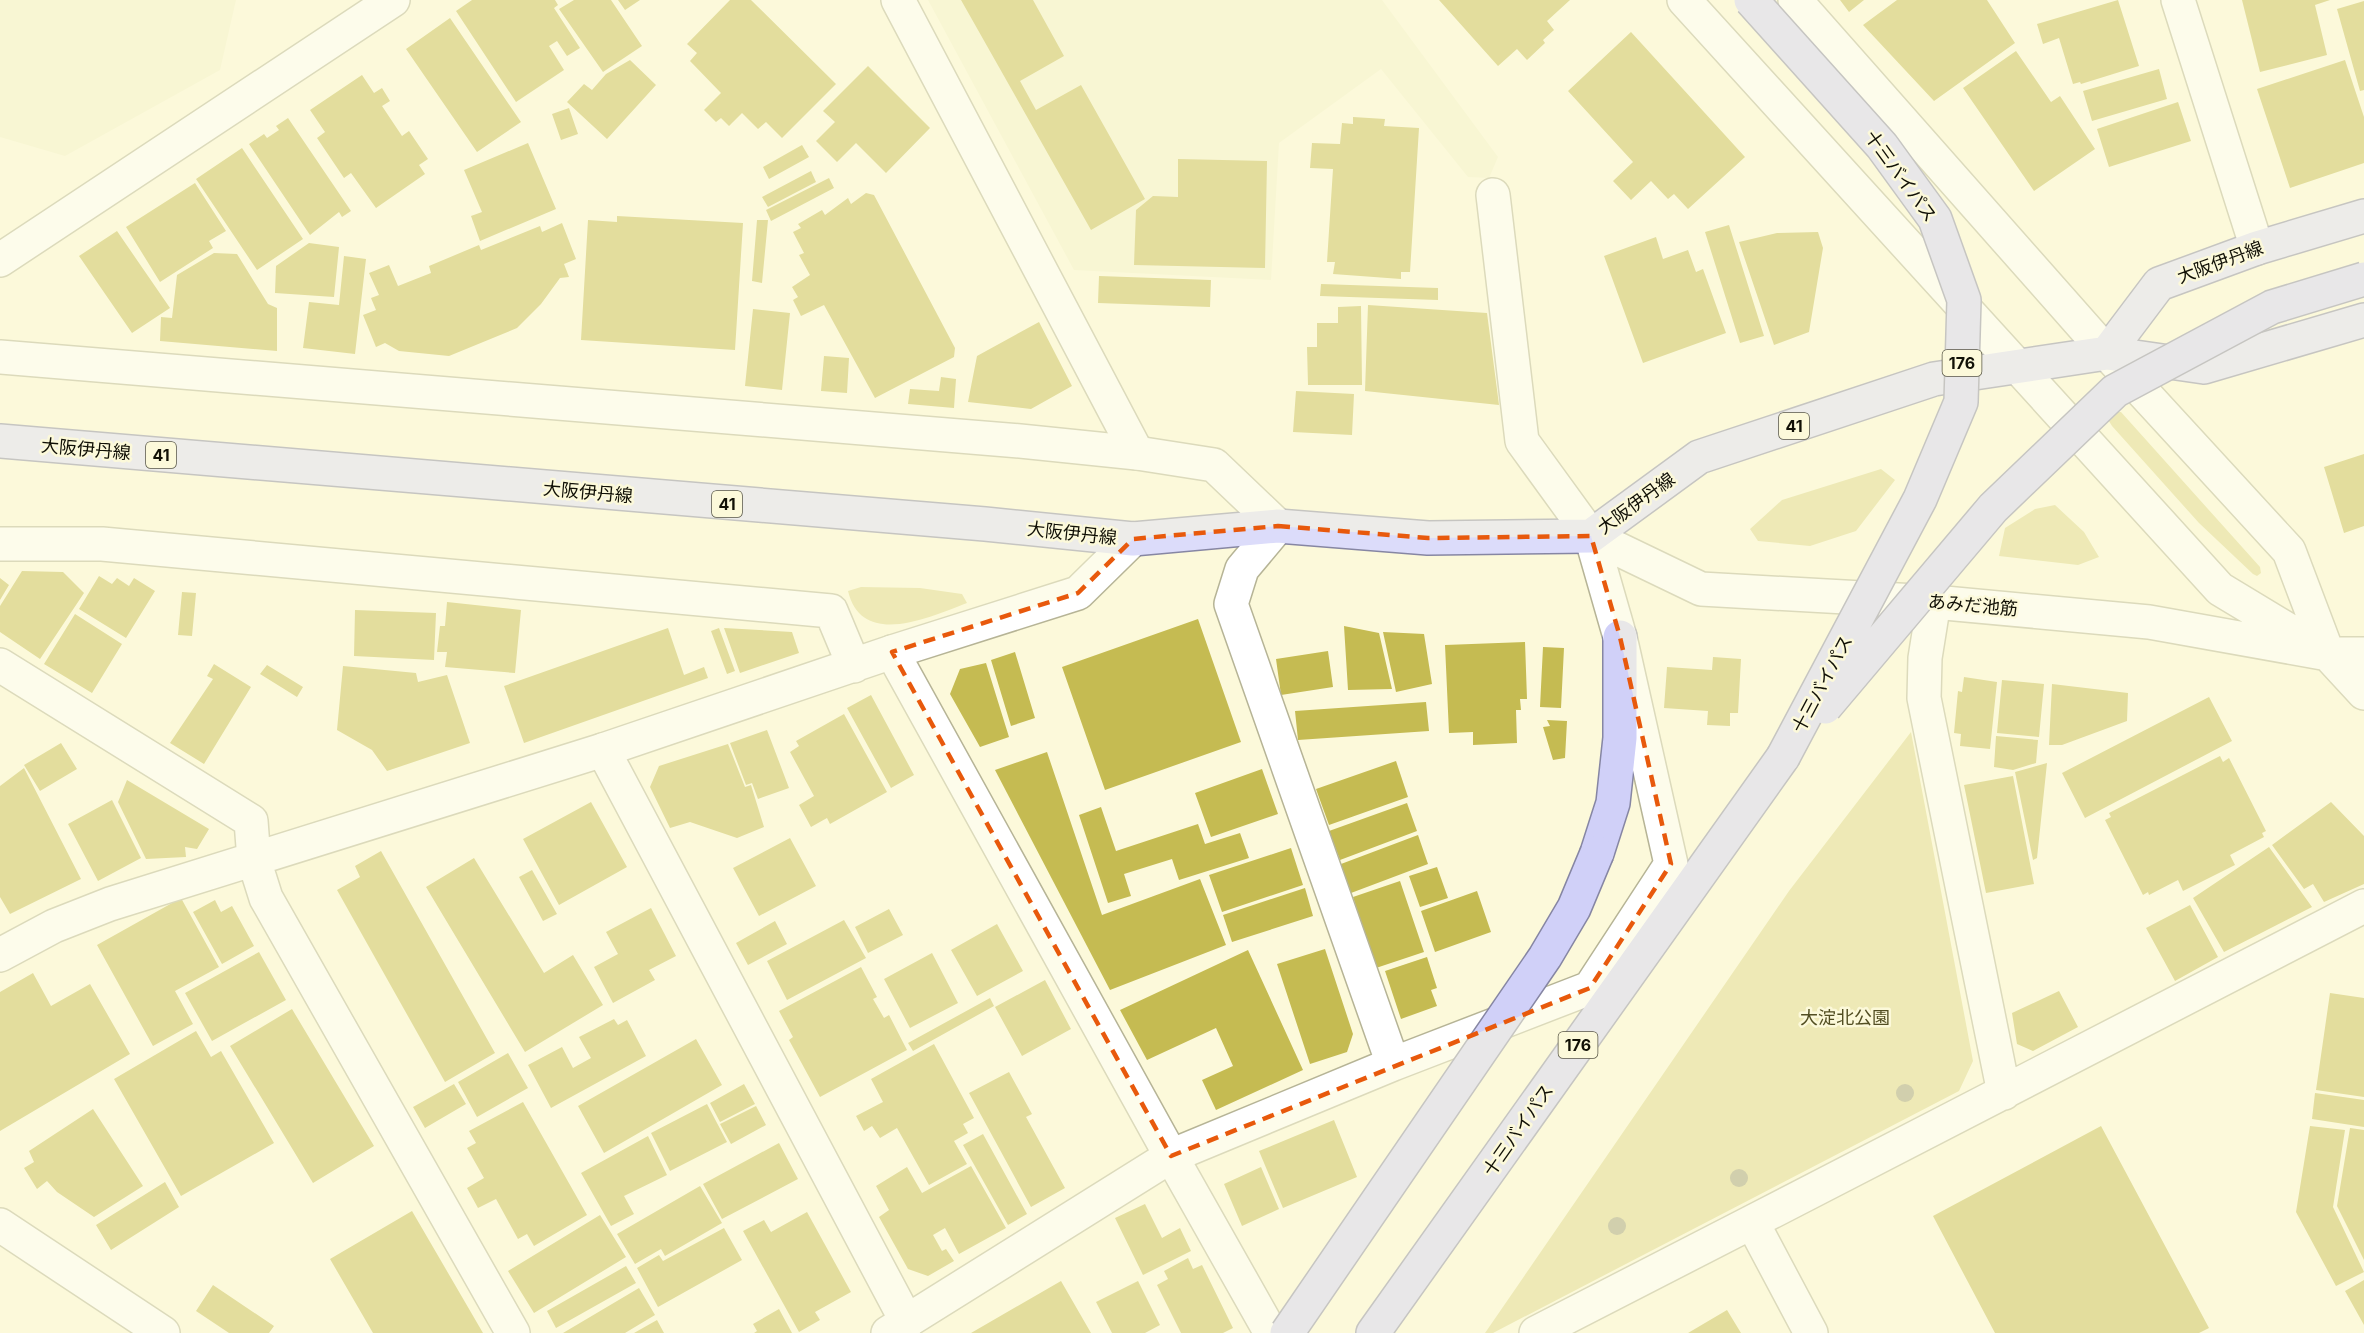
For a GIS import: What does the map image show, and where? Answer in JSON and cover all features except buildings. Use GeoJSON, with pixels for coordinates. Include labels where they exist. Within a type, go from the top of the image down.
{"type":"FeatureCollection","features":[{"type":"Feature","properties":{"kind":"highway","name":"十三バイパス"},"geometry":{"type":"LineString","coordinates":[[1374,1333],[1783,757],[1920,499],[1961,402],[1964,300],[1935,219],[1882,146],[1751,0]]}},
{"type":"Feature","properties":{"kind":"highway"},"geometry":{"type":"LineString","coordinates":[[1783,757],[1993,508],[2115,391],[2272,307],[2364,279]]}},
{"type":"Feature","properties":{"kind":"highway"},"geometry":{"type":"LineString","coordinates":[[1287,1333],[1545,957],[1574,908],[1598,853],[1613,803],[1619,748],[1620,637]]}},
{"type":"Feature","properties":{"kind":"main road","name":"大阪伊丹線"},"geometry":{"type":"LineString","coordinates":[[2107,353],[2159,284],[2257,248],[2364,216]]}},
{"type":"Feature","properties":{"kind":"main road","name":"大阪伊丹線"},"geometry":{"type":"LineString","coordinates":[[0,441],[985,524],[1133,539],[1278,526],[1428,538],[1591,536],[1699,457],[1934,380],[2107,353],[2204,367],[2364,320]]}},
{"type":"Feature","properties":{"kind":"street"},"geometry":{"type":"LineString","coordinates":[[0,260],[393,0]]}},
{"type":"Feature","properties":{"kind":"street"},"geometry":{"type":"LineString","coordinates":[[898,0],[1137,453]]}},
{"type":"Feature","properties":{"kind":"street"},"geometry":{"type":"LineString","coordinates":[[1684,0],[1923,265],[2019,366],[2220,590],[2328,654],[2364,693]]}},
{"type":"Feature","properties":{"kind":"street"},"geometry":{"type":"LineString","coordinates":[[1795,0],[2107,353],[2289,551],[2328,654]]}},
{"type":"Feature","properties":{"kind":"street"},"geometry":{"type":"LineString","coordinates":[[2178,0],[2257,248]]}},
{"type":"Feature","properties":{"kind":"street"},"geometry":{"type":"LineString","coordinates":[[603,750],[902,1329],[1171,1156],[1393,1064],[1590,988],[1671,864],[1620,637],[1591,536],[1522,441],[1493,195]]}},
{"type":"Feature","properties":{"kind":"street"},"geometry":{"type":"LineString","coordinates":[[0,357],[1137,453],[1214,465],[1278,526],[1242,569],[1231,604],[1393,1064]]}},
{"type":"Feature","properties":{"kind":"street","name":"あみだ池筋"},"geometry":{"type":"LineString","coordinates":[[1591,536],[1701,589],[1934,602],[2149,621],[2328,654],[2364,654]]}},
{"type":"Feature","properties":{"kind":"street"},"geometry":{"type":"LineString","coordinates":[[0,955],[84,912],[603,750],[892,652],[1078,593],[1133,539]]}},
{"type":"Feature","properties":{"kind":"street"},"geometry":{"type":"LineString","coordinates":[[0,544],[102,544],[831,611],[854,666]]}},
{"type":"Feature","properties":{"kind":"street"},"geometry":{"type":"LineString","coordinates":[[1934,602],[1925,658],[1924,698],[2004,1093]]}},
{"type":"Feature","properties":{"kind":"street"},"geometry":{"type":"LineString","coordinates":[[892,652],[1271,1333]]}},
{"type":"Feature","properties":{"kind":"street"},"geometry":{"type":"LineString","coordinates":[[0,666],[251,821],[254,860],[266,898],[513,1333]]}},
{"type":"Feature","properties":{"kind":"street"},"geometry":{"type":"LineString","coordinates":[[1536,1333],[2364,906]]}},
{"type":"Feature","properties":{"kind":"street"},"geometry":{"type":"LineString","coordinates":[[1752,1222],[1811,1333]]}},
{"type":"Feature","properties":{"kind":"street"},"geometry":{"type":"LineString","coordinates":[[0,1225],[163,1333]]}},
{"type":"Feature","properties":{"kind":"highlighted area"},"geometry":{"type":"Polygon","coordinates":[[[1278,526],[1428,538],[1591,536],[1620,637],[1671,864],[1590,988],[1171,1156],[892,652],[1078,593],[1133,539],[1278,526]]]}},
{"type":"Feature","properties":{"kind":"shaded area"},"geometry":{"type":"Polygon","coordinates":[[[0,0],[236,0],[220,70],[65,156],[0,137],[0,0]]]}},
{"type":"Feature","properties":{"kind":"shaded area"},"geometry":{"type":"Polygon","coordinates":[[[928,0],[1382,0],[1498,157],[1489,178],[1468,177],[1381,69],[1279,143],[1271,280],[1074,270],[928,0]]]}},
{"type":"Feature","properties":{"kind":"green space"},"geometry":{"type":"Polygon","coordinates":[[[2113,412],[2121,412],[2260,567],[2261,573],[2257,576],[2253,574],[2199,523],[2112,426],[2107,418],[2113,412]]]}},
{"type":"Feature","properties":{"kind":"green space"},"geometry":{"type":"Polygon","coordinates":[[[1881,469],[1895,480],[1856,531],[1810,546],[1758,541],[1750,529],[1782,500],[1881,469]]]}},
{"type":"Feature","properties":{"kind":"green space"},"geometry":{"type":"Polygon","coordinates":[[[2055,505],[2084,532],[2099,557],[2078,565],[1999,556],[2005,528],[2035,509],[2055,505]]]}},
{"type":"Feature","properties":{"kind":"green space"},"geometry":{"type":"Polygon","coordinates":[[[861,587],[920,588],[962,594],[967,603],[917,621],[882,624],[867,619],[856,609],[848,591],[861,587]]]}},
{"type":"Feature","properties":{"kind":"green space","name":"大淀北公園"},"geometry":{"type":"Polygon","coordinates":[[[1911,732],[1973,1061],[1959,1091],[1493,1333],[1485,1333],[1789,891],[1911,732]]]}}]}
